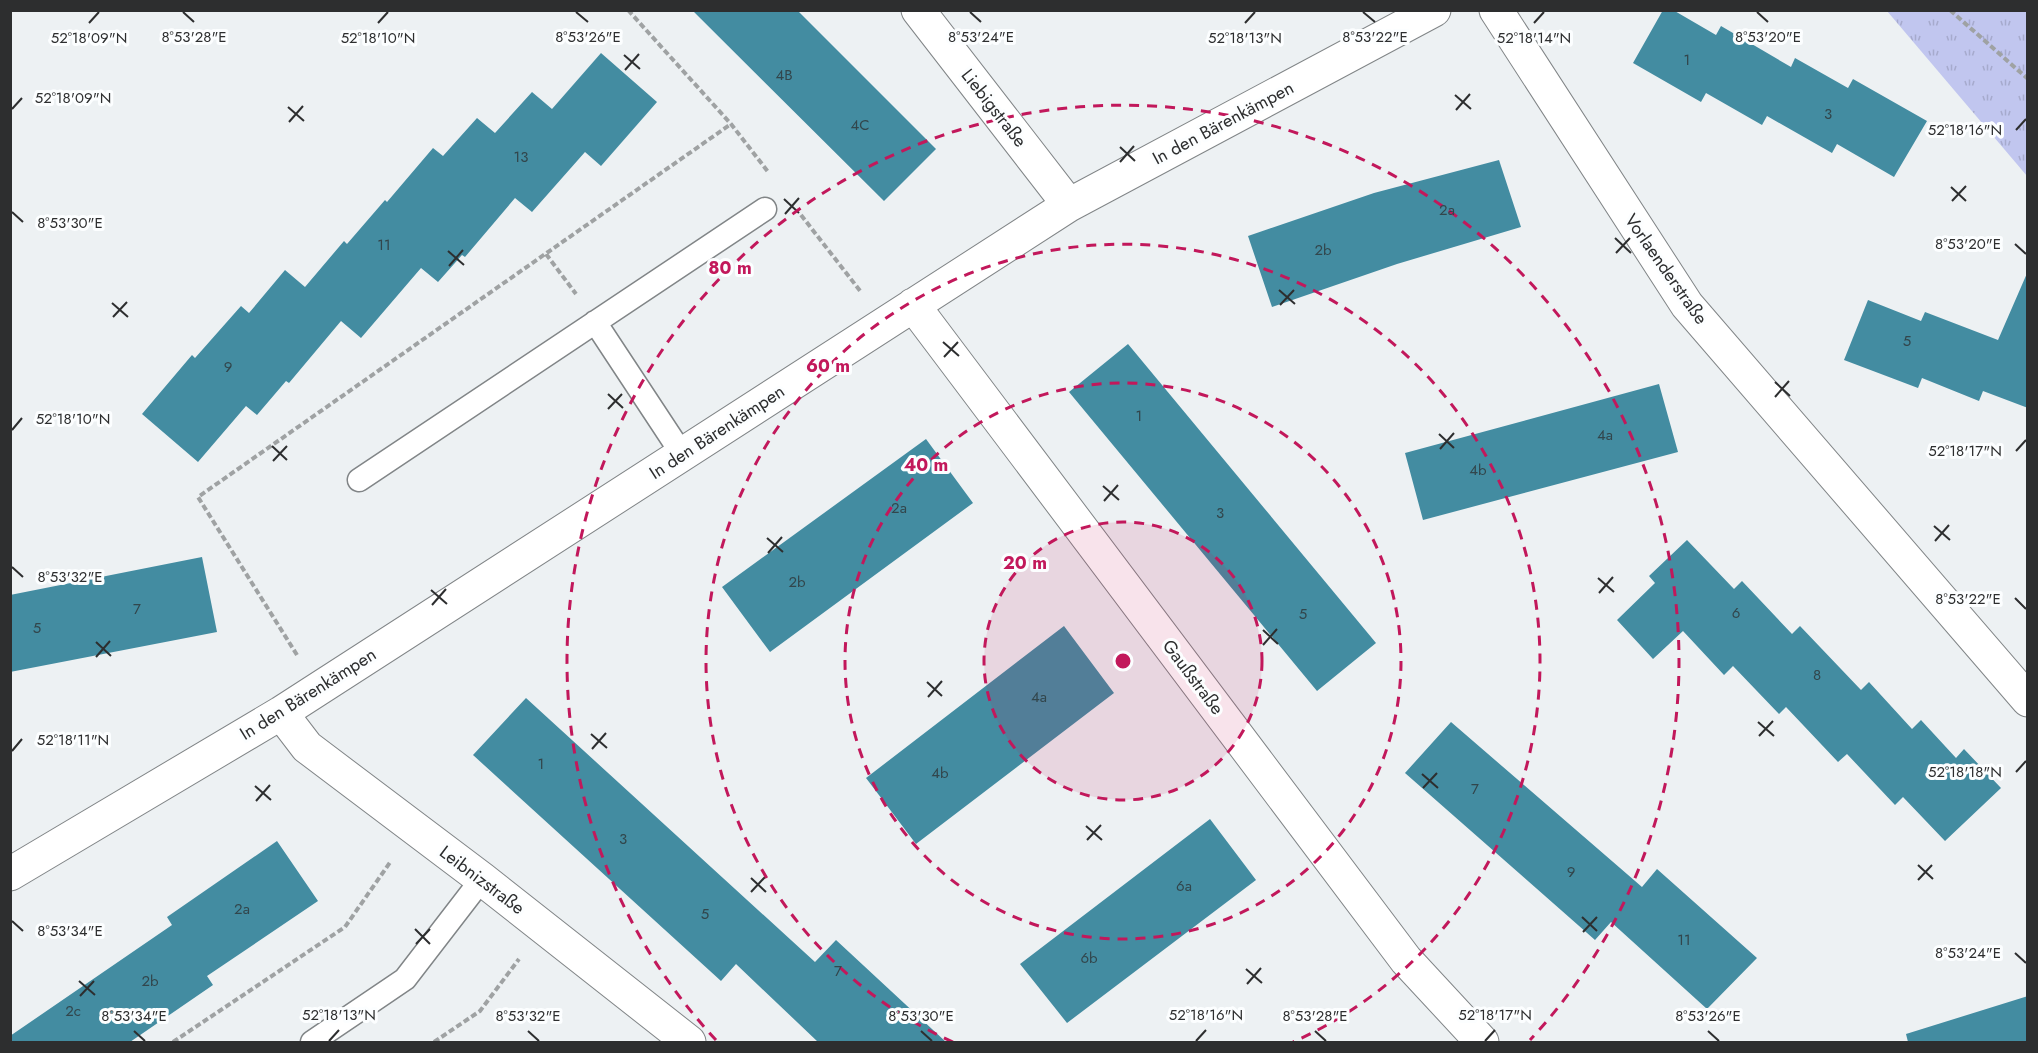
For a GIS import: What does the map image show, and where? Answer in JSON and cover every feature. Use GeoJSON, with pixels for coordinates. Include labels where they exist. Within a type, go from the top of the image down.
{"type":"FeatureCollection","features":[{"type":"Feature","properties":{"kind":"street","name":"Liebigstraße"},"geometry":{"type":"LineString","coordinates":[[918,10],[1069,205]]}},
{"type":"Feature","properties":{"kind":"street","name":"In den Bärenkämpen"},"geometry":{"type":"LineString","coordinates":[[10,874],[281,713],[1069,205],[1434,10]]}},
{"type":"Feature","properties":{"kind":"street","name":"Vorlaenderstraße"},"geometry":{"type":"LineString","coordinates":[[1496,10],[1687,304],[2028,700]]}},
{"type":"Feature","properties":{"kind":"street","name":"Gaußstraße"},"geometry":{"type":"LineString","coordinates":[[913,305],[1406,960],[1482,1042]]}},
{"type":"Feature","properties":{"kind":"street","name":"Leibnizstraße"},"geometry":{"type":"LineString","coordinates":[[281,713],[307,747],[482,879],[689,1042]]}},
{"type":"Feature","properties":{"kind":"lane"},"geometry":{"type":"LineString","coordinates":[[359,480],[765,210]]}},
{"type":"Feature","properties":{"kind":"lane"},"geometry":{"type":"LineString","coordinates":[[596,321],[682,454]]}},
{"type":"Feature","properties":{"kind":"lane"},"geometry":{"type":"LineString","coordinates":[[312,1042],[405,979],[482,879]]}},
{"type":"Feature","properties":{"kind":"path"},"geometry":{"type":"LineString","coordinates":[[628,10],[731,124],[772,177]]}},
{"type":"Feature","properties":{"kind":"path"},"geometry":{"type":"LineString","coordinates":[[1950,10],[2028,79]]}},
{"type":"Feature","properties":{"kind":"path"},"geometry":{"type":"LineString","coordinates":[[318,688],[198,497],[731,124]]}},
{"type":"Feature","properties":{"kind":"path"},"geometry":{"type":"LineString","coordinates":[[800,213],[885,324]]}},
{"type":"Feature","properties":{"kind":"path"},"geometry":{"type":"LineString","coordinates":[[546,254],[596,321]]}},
{"type":"Feature","properties":{"kind":"path"},"geometry":{"type":"LineString","coordinates":[[173,1042],[345,927],[415,828]]}},
{"type":"Feature","properties":{"kind":"path"},"geometry":{"type":"LineString","coordinates":[[434,1042],[480,1011],[543,927]]}},
{"type":"Feature","properties":{"kind":"green space"},"geometry":{"type":"Polygon","coordinates":[[[1887,11],[2027,11],[2027,176],[1887,11]]]}},
{"type":"Feature","properties":{"kind":"building"},"geometry":{"type":"Polygon","coordinates":[[[692,10],[797,10],[936,149],[884,201],[692,10]]]}},
{"type":"Feature","properties":{"kind":"building"},"geometry":{"type":"Polygon","coordinates":[[[1663,10],[1673,10],[1716,35],[1721,26],[1791,67],[1795,58],[1848,88],[1853,79],[1927,121],[1894,177],[1837,144],[1832,153],[1767,116],[1762,125],[1706,93],[1701,102],[1633,63],[1663,10]]]}},
{"type":"Feature","properties":{"kind":"building"},"geometry":{"type":"Polygon","coordinates":[[[601,53],[657,102],[601,166],[585,152],[532,212],[515,198],[465,257],[462,255],[438,282],[421,268],[361,338],[341,321],[289,383],[286,381],[257,415],[246,406],[198,462],[142,414],[192,355],[195,358],[241,306],[249,313],[285,270],[305,287],[344,241],[347,244],[385,200],[387,202],[433,148],[443,156],[477,118],[495,133],[532,92],[552,109],[601,53]]]}},
{"type":"Feature","properties":{"kind":"building"},"geometry":{"type":"Polygon","coordinates":[[[1499,160],[1521,227],[1397,264],[1272,307],[1248,236],[1374,193],[1499,160]]]}},
{"type":"Feature","properties":{"kind":"building"},"geometry":{"type":"Polygon","coordinates":[[[2028,271],[2028,408],[1983,391],[1979,401],[1922,378],[1918,388],[1844,360],[1868,300],[1921,321],[1925,312],[1998,340],[2028,271]]]}},
{"type":"Feature","properties":{"kind":"building"},"geometry":{"type":"Polygon","coordinates":[[[1128,344],[1376,643],[1317,691],[1069,392],[1128,344]]]}},
{"type":"Feature","properties":{"kind":"building"},"geometry":{"type":"Polygon","coordinates":[[[1659,384],[1678,452],[1423,520],[1405,453],[1659,384]]]}},
{"type":"Feature","properties":{"kind":"building"},"geometry":{"type":"Polygon","coordinates":[[[926,439],[973,503],[770,652],[722,587],[926,439]]]}},
{"type":"Feature","properties":{"kind":"building"},"geometry":{"type":"Polygon","coordinates":[[[1687,540],[1734,589],[1742,581],[1792,634],[1800,626],[1861,690],[1869,682],[1912,729],[1921,720],[1956,758],[1964,749],[2001,788],[1945,841],[1903,797],[1895,805],[1847,754],[1838,762],[1786,707],[1779,714],[1733,666],[1724,675],[1683,631],[1653,659],[1617,620],[1655,583],[1649,576],[1687,540]]]}},
{"type":"Feature","properties":{"kind":"building"},"geometry":{"type":"Polygon","coordinates":[[[202,557],[217,632],[10,672],[10,595],[202,557]]]}},
{"type":"Feature","properties":{"kind":"building"},"geometry":{"type":"Polygon","coordinates":[[[1064,626],[1114,693],[916,844],[866,778],[1064,626]]]}},
{"type":"Feature","properties":{"kind":"building"},"geometry":{"type":"Polygon","coordinates":[[[526,698],[815,962],[836,940],[946,1042],[818,1042],[736,964],[721,981],[473,755],[526,698]]]}},
{"type":"Feature","properties":{"kind":"building"},"geometry":{"type":"Polygon","coordinates":[[[1451,722],[1642,887],[1657,869],[1757,958],[1707,1009],[1611,922],[1595,940],[1405,773],[1451,722]]]}},
{"type":"Feature","properties":{"kind":"building"},"geometry":{"type":"Polygon","coordinates":[[[1210,819],[1256,880],[1067,1023],[1020,964],[1210,819]]]}},
{"type":"Feature","properties":{"kind":"building"},"geometry":{"type":"Polygon","coordinates":[[[277,841],[318,901],[207,976],[213,985],[130,1042],[10,1042],[10,1036],[172,925],[167,917],[277,841]]]}},
{"type":"Feature","properties":{"kind":"building"},"geometry":{"type":"Polygon","coordinates":[[[2028,996],[2028,1042],[1908,1042],[1906,1034],[2028,996]]]}}]}
